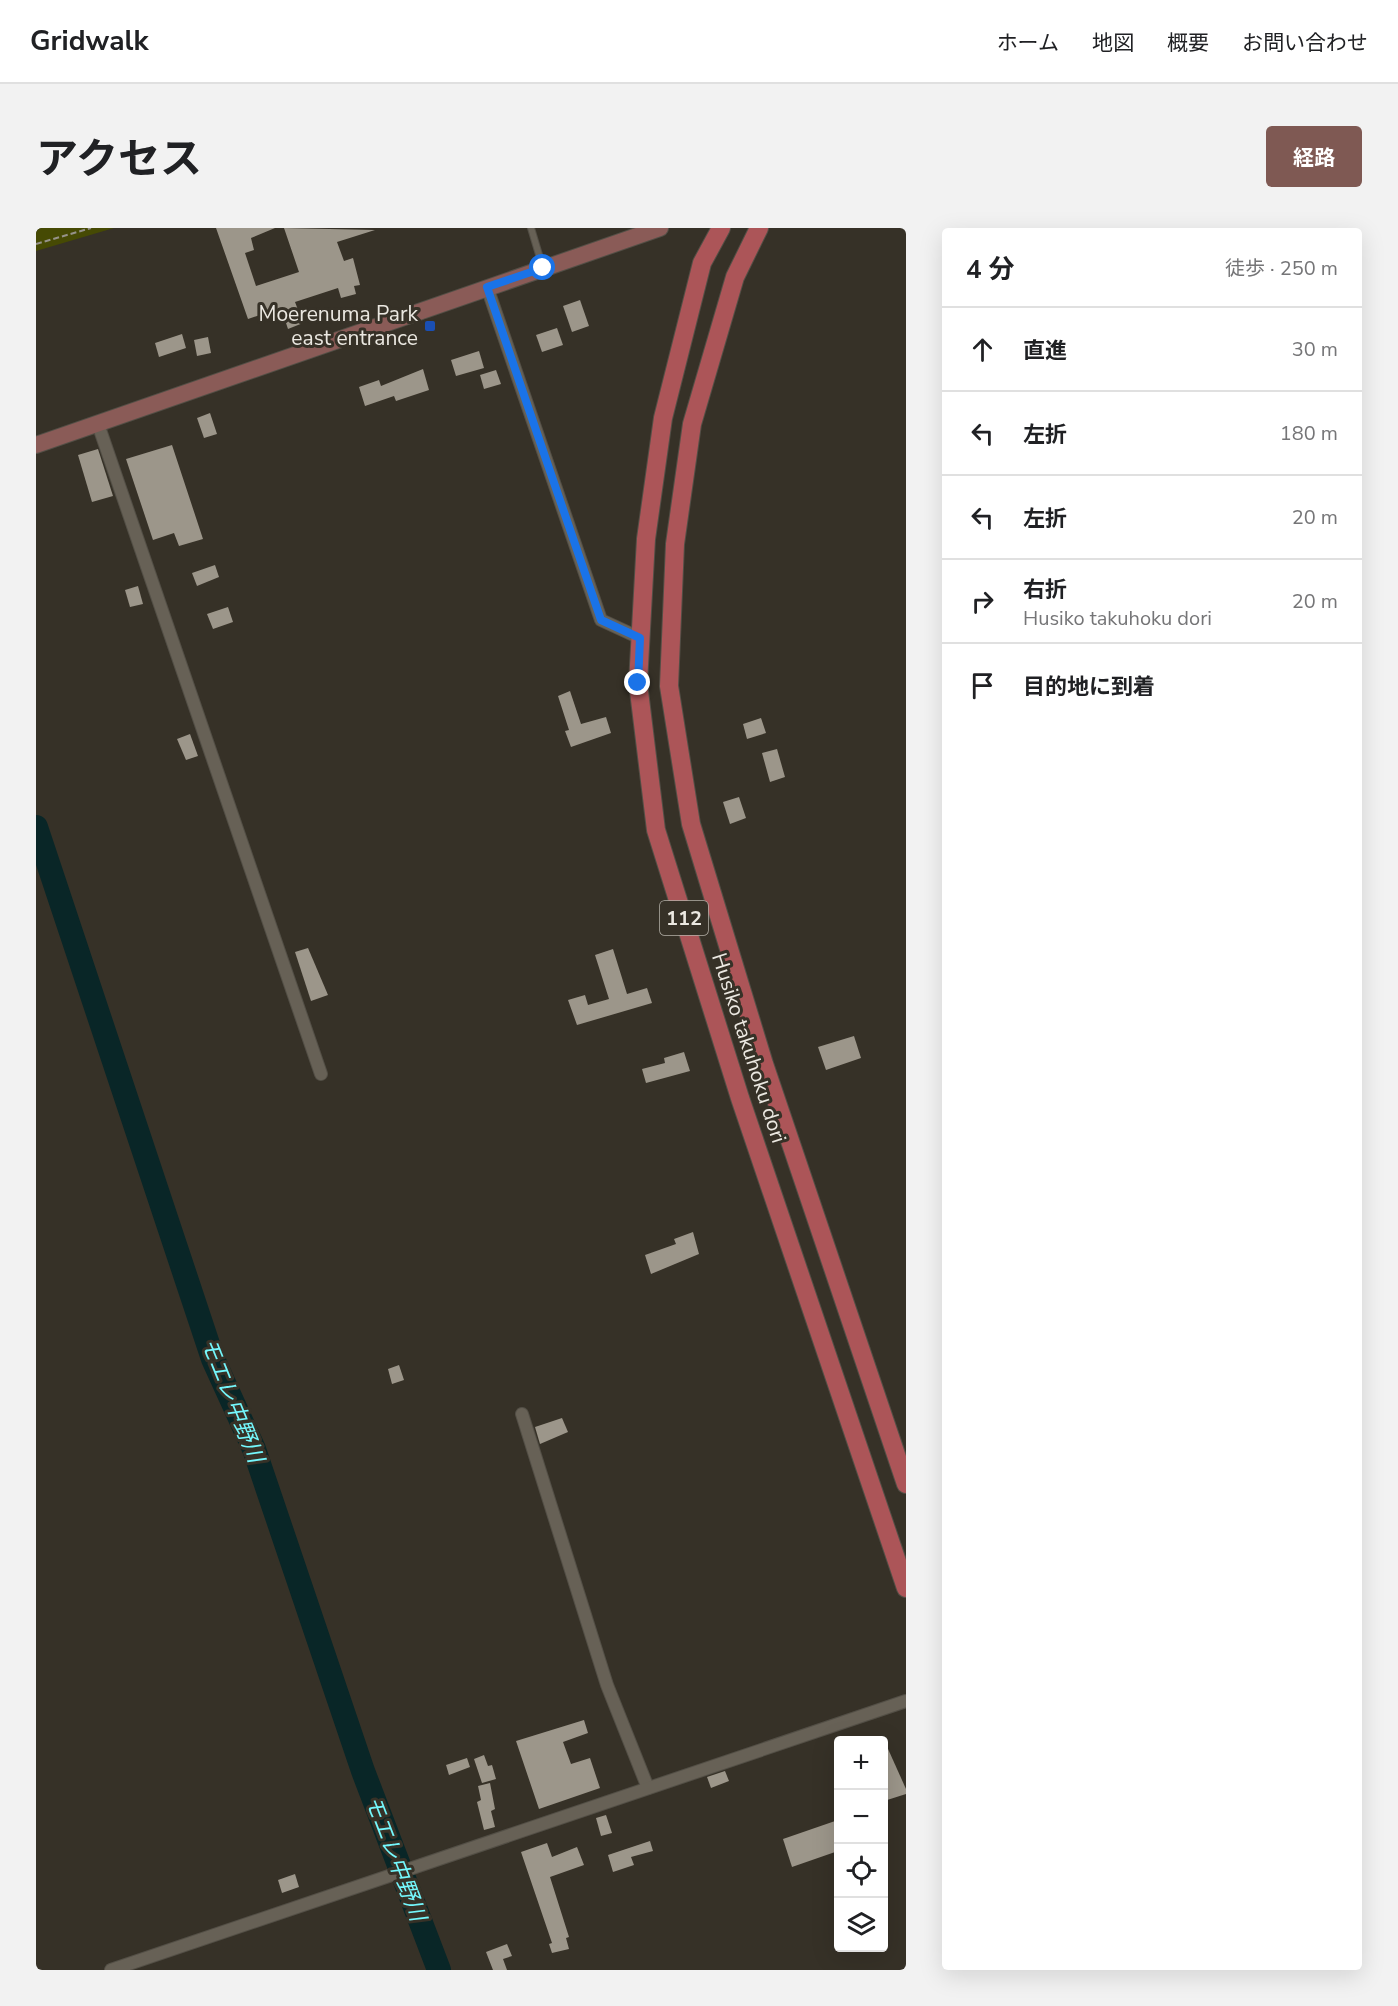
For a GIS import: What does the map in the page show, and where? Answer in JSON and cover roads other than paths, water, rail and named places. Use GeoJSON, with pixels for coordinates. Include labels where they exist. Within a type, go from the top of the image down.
{"type":"FeatureCollection","features":[{"type":"Feature","properties":{"kind":"main road","name":"Husiko takuhoku dori"},"geometry":{"type":"LineString","coordinates":[[721,228],[702,263],[663,418],[646,539],[638,683],[656,830],[740,1098],[906,1588]]}},
{"type":"Feature","properties":{"kind":"main road","name":"Husiko takuhoku dori"},"geometry":{"type":"LineString","coordinates":[[759,228],[735,277],[692,424],[675,544],[669,686],[691,824],[764,1064],[906,1484]]}},
{"type":"Feature","properties":{"kind":"street"},"geometry":{"type":"LineString","coordinates":[[36,445],[660,228]]}},
{"type":"Feature","properties":{"kind":"street"},"geometry":{"type":"LineString","coordinates":[[487,287],[601,620],[640,638]]}},
{"type":"Feature","properties":{"kind":"street"},"geometry":{"type":"LineString","coordinates":[[98,424],[321,1074]]}},
{"type":"Feature","properties":{"kind":"street"},"geometry":{"type":"LineString","coordinates":[[522,1414],[607,1685],[648,1788]]}},
{"type":"Feature","properties":{"kind":"street"},"geometry":{"type":"LineString","coordinates":[[111,1970],[906,1701]]}},
{"type":"Feature","properties":{"kind":"lane"},"geometry":{"type":"LineString","coordinates":[[531,228],[543,268]]}},
{"type":"Feature","properties":{"kind":"waterway","name":"モエレ中野川"},"geometry":{"type":"LineString","coordinates":[[36,827],[213,1359],[254,1449],[363,1771],[439,1970]]}},
{"type":"Feature","properties":{"kind":"place","name":"Moerenuma Park east entrance"},"geometry":{"type":"Point","coordinates":[430,326]}}]}
